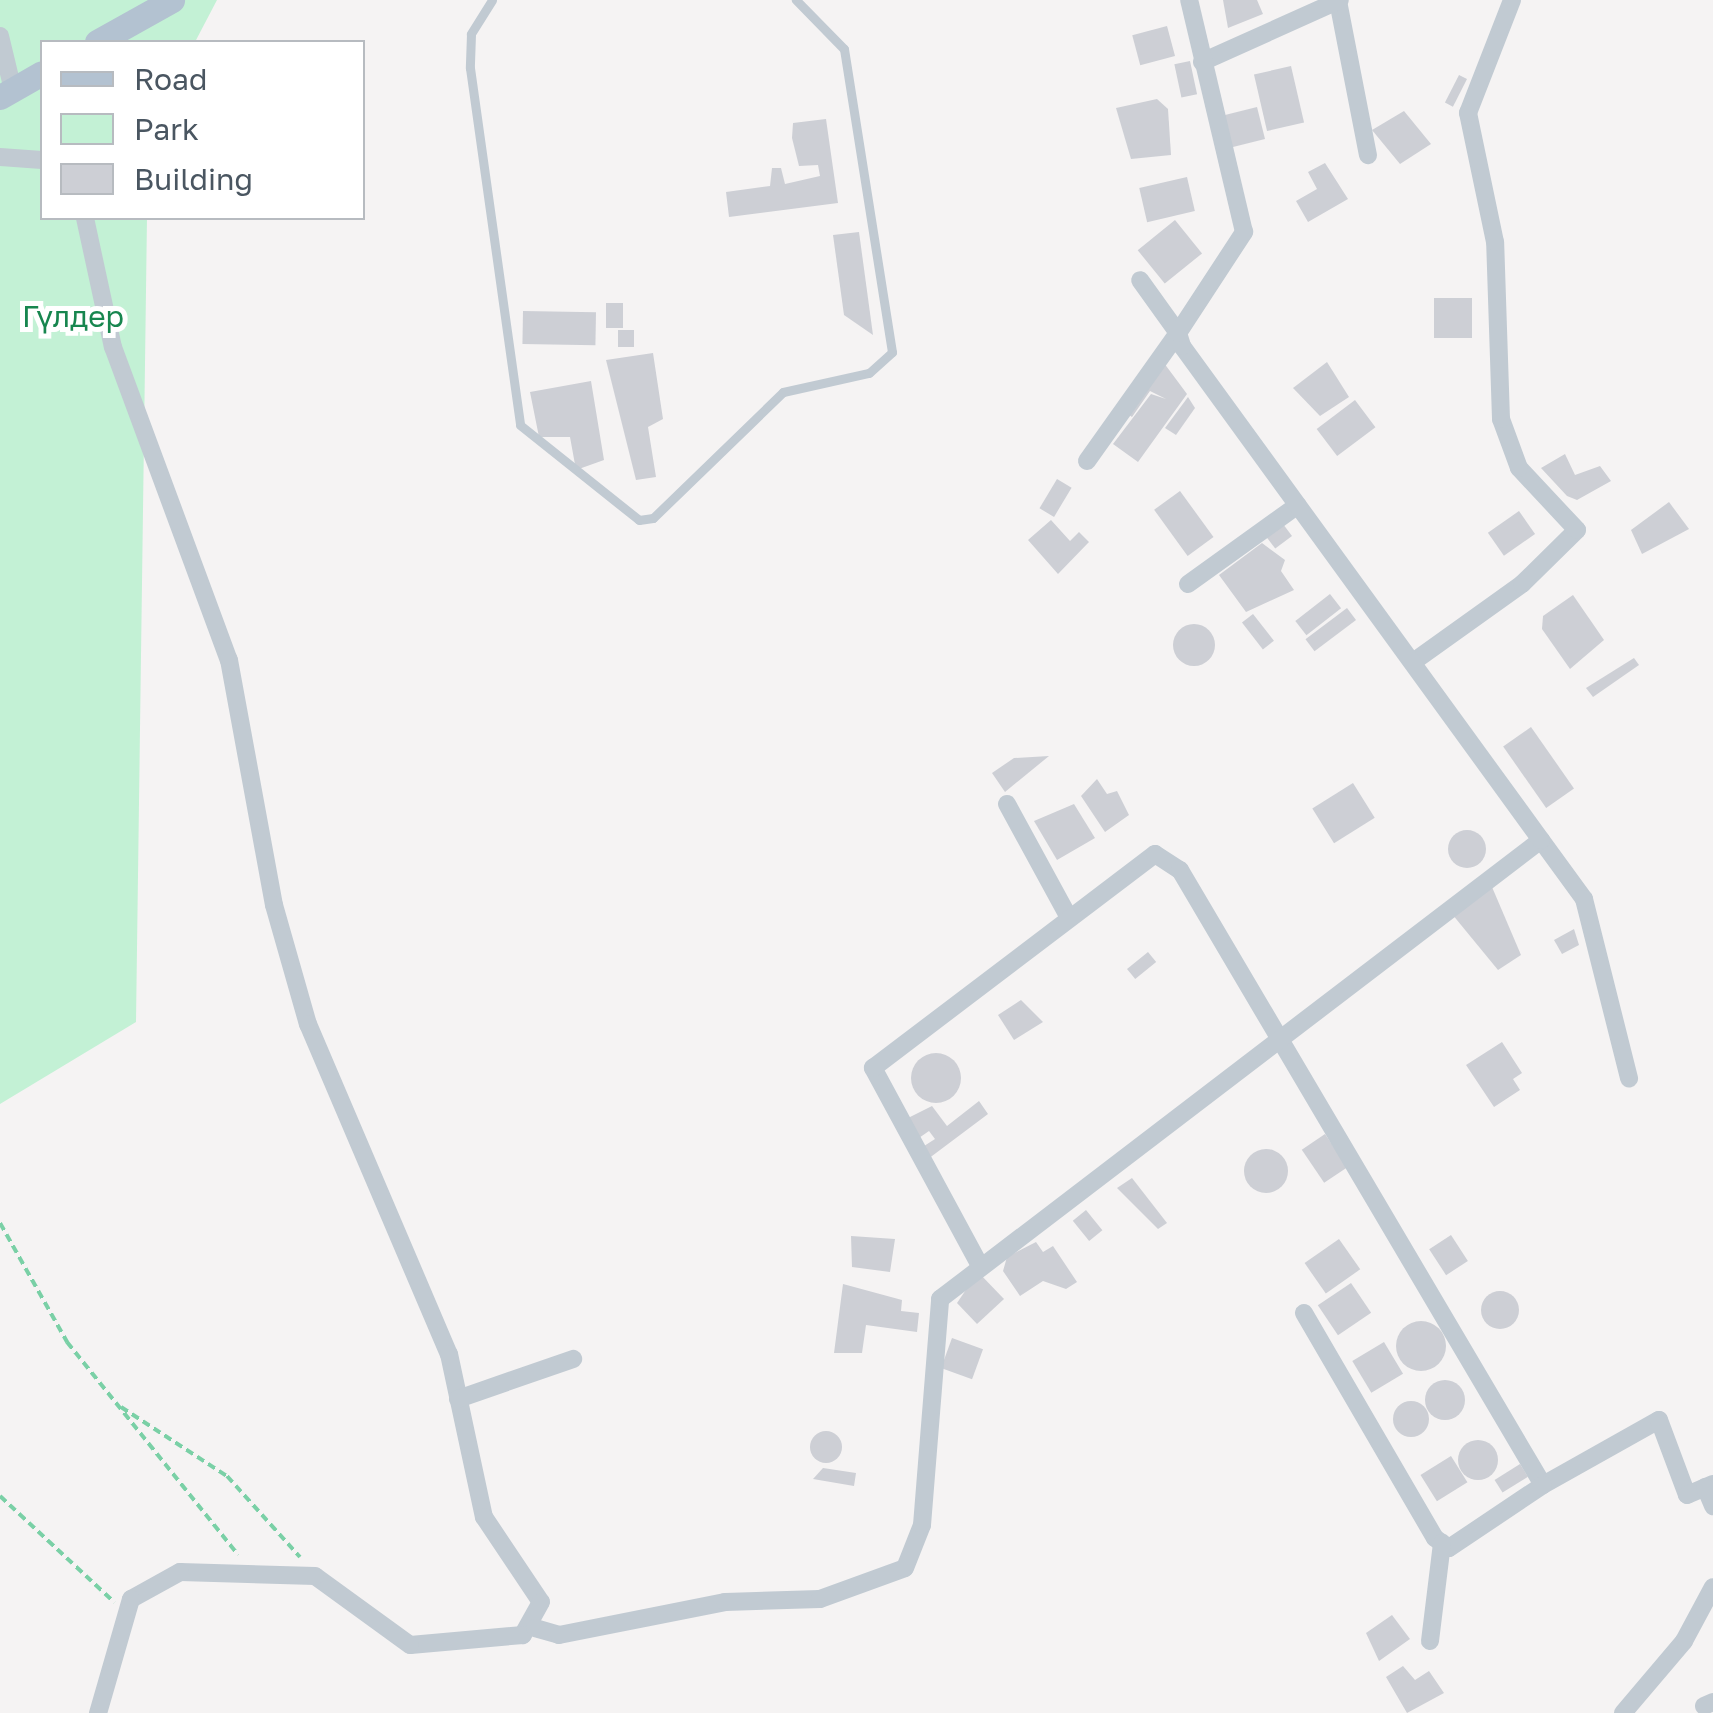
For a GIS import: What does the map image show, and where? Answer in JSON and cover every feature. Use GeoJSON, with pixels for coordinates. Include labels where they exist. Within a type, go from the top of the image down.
{"type":"FeatureCollection","features":[{"type":"Feature","properties":{"kind":"main road"},"geometry":{"type":"LineString","coordinates":[[101,40],[172,0]]}},
{"type":"Feature","properties":{"kind":"main road"},"geometry":{"type":"LineString","coordinates":[[7,94],[40,75]]}},
{"type":"Feature","properties":{"kind":"street"},"geometry":{"type":"LineString","coordinates":[[1087,460],[1244,232],[1189,0]]}},
{"type":"Feature","properties":{"kind":"street"},"geometry":{"type":"LineString","coordinates":[[1413,662],[1522,584],[1577,530],[1518,468],[1502,418],[1495,242],[1468,114],[1512,0]]}},
{"type":"Feature","properties":{"kind":"street"},"geometry":{"type":"LineString","coordinates":[[1202,62],[1338,1],[1368,155]]}},
{"type":"Feature","properties":{"kind":"street"},"geometry":{"type":"LineString","coordinates":[[0,36],[7,94]]}},
{"type":"Feature","properties":{"kind":"street"},"geometry":{"type":"LineString","coordinates":[[0,157],[40,160]]}},
{"type":"Feature","properties":{"kind":"street"},"geometry":{"type":"LineString","coordinates":[[85,220],[112,346],[230,660],[274,906],[308,1024],[449,1354],[484,1517],[540,1602],[535,1628]]}},
{"type":"Feature","properties":{"kind":"street"},"geometry":{"type":"LineString","coordinates":[[1140,280],[1584,898],[1629,1078]]}},
{"type":"Feature","properties":{"kind":"street"},"geometry":{"type":"LineString","coordinates":[[1188,584],[1298,505]]}},
{"type":"Feature","properties":{"kind":"street"},"geometry":{"type":"LineString","coordinates":[[1007,804],[1067,914]]}},
{"type":"Feature","properties":{"kind":"street"},"geometry":{"type":"LineString","coordinates":[[98,1713],[124,1613],[160,1577],[248,1568],[315,1576],[410,1645],[497,1640],[535,1628],[560,1635],[725,1602],[820,1599],[905,1568],[927,1487],[940,1299],[978,1262],[1542,840]]}},
{"type":"Feature","properties":{"kind":"street"},"geometry":{"type":"LineString","coordinates":[[978,1262],[874,1068],[1067,914],[1155,854],[1180,870],[1543,1485]]}},
{"type":"Feature","properties":{"kind":"street"},"geometry":{"type":"LineString","coordinates":[[1304,1314],[1442,1543],[1449,1548],[1543,1485],[1658,1420],[1687,1495],[1709,1485],[1713,1506]]}},
{"type":"Feature","properties":{"kind":"street"},"geometry":{"type":"LineString","coordinates":[[458,1399],[573,1359]]}},
{"type":"Feature","properties":{"kind":"street"},"geometry":{"type":"LineString","coordinates":[[1430,1640],[1440,1614],[1442,1543]]}},
{"type":"Feature","properties":{"kind":"street"},"geometry":{"type":"LineString","coordinates":[[1623,1713],[1684,1641],[1713,1587]]}},
{"type":"Feature","properties":{"kind":"lane"},"geometry":{"type":"LineString","coordinates":[[492,0],[471,34],[470,68],[520,425],[639,520],[654,518],[782,392],[869,373],[892,352],[844,50],[796,0]]}},
{"type":"Feature","properties":{"kind":"path"},"geometry":{"type":"LineString","coordinates":[[0,1223],[67,1342],[248,1568]]}},
{"type":"Feature","properties":{"kind":"path"},"geometry":{"type":"LineString","coordinates":[[118,1406],[227,1476],[315,1576]]}},
{"type":"Feature","properties":{"kind":"path"},"geometry":{"type":"LineString","coordinates":[[0,1496],[124,1613]]}},
{"type":"Feature","properties":{"kind":"green space","name":"Гүлдер"},"geometry":{"type":"Polygon","coordinates":[[[0,0],[217,0],[196,40],[40,40],[40,220],[147,220],[136,1022],[0,1104],[0,0]]]}},
{"type":"Feature","properties":{"kind":"building"},"geometry":{"type":"Polygon","coordinates":[[[1223,0],[1257,0],[1263,14],[1228,28],[1223,0]]]}},
{"type":"Feature","properties":{"kind":"building"},"geometry":{"type":"Polygon","coordinates":[[[1167,26],[1175,56],[1140,65],[1132,35],[1167,26]]]}},
{"type":"Feature","properties":{"kind":"building"},"geometry":{"type":"Polygon","coordinates":[[[1190,61],[1197,94],[1181,98],[1174,64],[1190,61]]]}},
{"type":"Feature","properties":{"kind":"building"},"geometry":{"type":"Polygon","coordinates":[[[1291,66],[1304,123],[1267,131],[1254,75],[1291,66]]]}},
{"type":"Feature","properties":{"kind":"building"},"geometry":{"type":"Polygon","coordinates":[[[1459,75],[1467,79],[1453,107],[1445,103],[1459,75]]]}},
{"type":"Feature","properties":{"kind":"building"},"geometry":{"type":"Polygon","coordinates":[[[1157,99],[1168,109],[1171,155],[1131,159],[1116,108],[1157,99]]]}},
{"type":"Feature","properties":{"kind":"building"},"geometry":{"type":"Polygon","coordinates":[[[1257,107],[1265,139],[1232,147],[1224,115],[1257,107]]]}},
{"type":"Feature","properties":{"kind":"building"},"geometry":{"type":"Polygon","coordinates":[[[1404,111],[1431,144],[1400,164],[1372,130],[1404,111]]]}},
{"type":"Feature","properties":{"kind":"building"},"geometry":{"type":"Polygon","coordinates":[[[826,119],[838,203],[729,217],[726,192],[770,186],[772,168],[781,168],[785,184],[820,176],[818,165],[799,166],[792,138],[793,123],[826,119]]]}},
{"type":"Feature","properties":{"kind":"building"},"geometry":{"type":"Polygon","coordinates":[[[1325,163],[1348,199],[1308,222],[1296,201],[1317,189],[1308,172],[1325,163]]]}},
{"type":"Feature","properties":{"kind":"building"},"geometry":{"type":"Polygon","coordinates":[[[1187,177],[1195,211],[1147,222],[1139,188],[1187,177]]]}},
{"type":"Feature","properties":{"kind":"building"},"geometry":{"type":"Polygon","coordinates":[[[1175,220],[1202,253],[1165,284],[1138,250],[1175,220]]]}},
{"type":"Feature","properties":{"kind":"building"},"geometry":{"type":"Polygon","coordinates":[[[859,232],[873,335],[844,315],[833,235],[859,232]]]}},
{"type":"Feature","properties":{"kind":"building"},"geometry":{"type":"Polygon","coordinates":[[[1434,298],[1472,298],[1472,338],[1434,338],[1434,298]]]}},
{"type":"Feature","properties":{"kind":"building"},"geometry":{"type":"Polygon","coordinates":[[[606,303],[623,303],[623,328],[606,328],[606,303]]]}},
{"type":"Feature","properties":{"kind":"building"},"geometry":{"type":"Polygon","coordinates":[[[523,311],[596,312],[595,345],[522,344],[523,311]]]}},
{"type":"Feature","properties":{"kind":"building"},"geometry":{"type":"Polygon","coordinates":[[[618,330],[634,330],[634,347],[618,347],[618,330]]]}},
{"type":"Feature","properties":{"kind":"building"},"geometry":{"type":"Polygon","coordinates":[[[653,353],[663,419],[648,427],[656,477],[636,480],[606,360],[653,353]]]}},
{"type":"Feature","properties":{"kind":"building"},"geometry":{"type":"Polygon","coordinates":[[[1161,359],[1187,394],[1138,462],[1113,444],[1151,394],[1166,399],[1150,391],[1132,417],[1125,412],[1161,359]]]}},
{"type":"Feature","properties":{"kind":"building"},"geometry":{"type":"Polygon","coordinates":[[[1327,362],[1349,397],[1320,416],[1293,388],[1327,362]]]}},
{"type":"Feature","properties":{"kind":"building"},"geometry":{"type":"Polygon","coordinates":[[[591,381],[604,460],[576,470],[570,437],[539,437],[530,392],[591,381]]]}},
{"type":"Feature","properties":{"kind":"building"},"geometry":{"type":"Polygon","coordinates":[[[1188,397],[1195,408],[1176,435],[1165,428],[1188,397]]]}},
{"type":"Feature","properties":{"kind":"building"},"geometry":{"type":"Polygon","coordinates":[[[1355,400],[1375,427],[1337,456],[1317,429],[1355,400]]]}},
{"type":"Feature","properties":{"kind":"building"},"geometry":{"type":"Polygon","coordinates":[[[1565,454],[1575,475],[1600,466],[1611,481],[1577,500],[1567,496],[1541,468],[1565,454]]]}},
{"type":"Feature","properties":{"kind":"building"},"geometry":{"type":"Polygon","coordinates":[[[1057,479],[1072,488],[1054,517],[1039,508],[1057,479]]]}},
{"type":"Feature","properties":{"kind":"building"},"geometry":{"type":"Polygon","coordinates":[[[1180,491],[1214,537],[1188,556],[1154,510],[1180,491]]]}},
{"type":"Feature","properties":{"kind":"building"},"geometry":{"type":"Polygon","coordinates":[[[1669,502],[1689,529],[1642,554],[1631,530],[1669,502]]]}},
{"type":"Feature","properties":{"kind":"building"},"geometry":{"type":"Polygon","coordinates":[[[1519,511],[1535,534],[1504,556],[1488,533],[1519,511]]]}},
{"type":"Feature","properties":{"kind":"building"},"geometry":{"type":"Polygon","coordinates":[[[1051,520],[1070,541],[1079,532],[1089,542],[1058,574],[1028,540],[1051,520]]]}},
{"type":"Feature","properties":{"kind":"building"},"geometry":{"type":"Polygon","coordinates":[[[1283,524],[1292,536],[1275,549],[1266,537],[1283,524]]]}},
{"type":"Feature","properties":{"kind":"building"},"geometry":{"type":"Polygon","coordinates":[[[1262,543],[1285,560],[1281,571],[1294,590],[1246,612],[1219,575],[1262,543]]]}},
{"type":"Feature","properties":{"kind":"building"},"geometry":{"type":"Polygon","coordinates":[[[1330,594],[1341,608],[1306,635],[1295,621],[1330,594]]]}},
{"type":"Feature","properties":{"kind":"building"},"geometry":{"type":"Polygon","coordinates":[[[1573,595],[1604,640],[1570,669],[1542,629],[1543,616],[1573,595]]]}},
{"type":"Feature","properties":{"kind":"building"},"geometry":{"type":"Polygon","coordinates":[[[1347,608],[1356,620],[1314,651],[1305,639],[1347,608]]]}},
{"type":"Feature","properties":{"kind":"building"},"geometry":{"type":"Polygon","coordinates":[[[1253,614],[1274,641],[1263,649],[1242,623],[1253,614]]]}},
{"type":"Feature","properties":{"kind":"building"},"geometry":{"type":"Polygon","coordinates":[[[1194,624],[1209,630],[1215,645],[1209,660],[1194,666],[1179,660],[1173,645],[1179,630],[1194,624]]]}},
{"type":"Feature","properties":{"kind":"building"},"geometry":{"type":"Polygon","coordinates":[[[1634,658],[1639,665],[1593,697],[1586,688],[1634,658]]]}},
{"type":"Feature","properties":{"kind":"building"},"geometry":{"type":"Polygon","coordinates":[[[1531,727],[1574,788],[1546,808],[1503,747],[1531,727]]]}},
{"type":"Feature","properties":{"kind":"building"},"geometry":{"type":"Polygon","coordinates":[[[1049,756],[1005,792],[992,773],[1014,758],[1049,756]]]}},
{"type":"Feature","properties":{"kind":"building"},"geometry":{"type":"Polygon","coordinates":[[[1097,779],[1107,794],[1117,791],[1129,815],[1105,832],[1081,796],[1097,779]]]}},
{"type":"Feature","properties":{"kind":"building"},"geometry":{"type":"Polygon","coordinates":[[[1353,783],[1375,818],[1334,843],[1312,808],[1353,783]]]}},
{"type":"Feature","properties":{"kind":"building"},"geometry":{"type":"Polygon","coordinates":[[[1074,804],[1095,838],[1057,860],[1034,821],[1074,804]]]}},
{"type":"Feature","properties":{"kind":"building"},"geometry":{"type":"Polygon","coordinates":[[[1467,830],[1480,836],[1486,849],[1480,862],[1467,868],[1454,862],[1448,849],[1454,836],[1467,830]]]}},
{"type":"Feature","properties":{"kind":"building"},"geometry":{"type":"Polygon","coordinates":[[[1492,887],[1521,955],[1498,970],[1452,914],[1492,887]]]}},
{"type":"Feature","properties":{"kind":"building"},"geometry":{"type":"Polygon","coordinates":[[[1574,929],[1579,945],[1562,954],[1554,940],[1574,929]]]}},
{"type":"Feature","properties":{"kind":"building"},"geometry":{"type":"Polygon","coordinates":[[[1148,952],[1156,962],[1135,979],[1127,969],[1148,952]]]}},
{"type":"Feature","properties":{"kind":"building"},"geometry":{"type":"Polygon","coordinates":[[[1021,1000],[1043,1022],[1014,1040],[998,1015],[1021,1000]]]}},
{"type":"Feature","properties":{"kind":"building"},"geometry":{"type":"Polygon","coordinates":[[[1502,1042],[1522,1073],[1513,1079],[1520,1090],[1494,1107],[1466,1065],[1502,1042]]]}},
{"type":"Feature","properties":{"kind":"building"},"geometry":{"type":"Polygon","coordinates":[[[936,1053],[954,1060],[961,1078],[954,1096],[936,1103],[918,1096],[911,1078],[918,1060],[936,1053]]]}},
{"type":"Feature","properties":{"kind":"building"},"geometry":{"type":"Polygon","coordinates":[[[979,1101],[988,1114],[928,1159],[921,1148],[935,1139],[929,1131],[916,1140],[906,1119],[932,1106],[947,1126],[979,1101]]]}},
{"type":"Feature","properties":{"kind":"building"},"geometry":{"type":"Polygon","coordinates":[[[1325,1134],[1347,1167],[1324,1183],[1302,1150],[1325,1134]]]}},
{"type":"Feature","properties":{"kind":"building"},"geometry":{"type":"Polygon","coordinates":[[[1266,1149],[1282,1155],[1288,1171],[1282,1187],[1266,1193],[1250,1187],[1244,1171],[1250,1155],[1266,1149]]]}},
{"type":"Feature","properties":{"kind":"building"},"geometry":{"type":"Polygon","coordinates":[[[1132,1178],[1167,1223],[1158,1229],[1117,1188],[1132,1178]]]}},
{"type":"Feature","properties":{"kind":"building"},"geometry":{"type":"Polygon","coordinates":[[[1086,1210],[1102,1230],[1089,1241],[1073,1221],[1086,1210]]]}},
{"type":"Feature","properties":{"kind":"building"},"geometry":{"type":"Polygon","coordinates":[[[1451,1235],[1468,1261],[1446,1275],[1429,1249],[1451,1235]]]}},
{"type":"Feature","properties":{"kind":"building"},"geometry":{"type":"Polygon","coordinates":[[[851,1236],[895,1239],[890,1272],[852,1267],[851,1236]]]}},
{"type":"Feature","properties":{"kind":"building"},"geometry":{"type":"Polygon","coordinates":[[[1339,1239],[1360,1269],[1326,1293],[1305,1263],[1339,1239]]]}},
{"type":"Feature","properties":{"kind":"building"},"geometry":{"type":"Polygon","coordinates":[[[1036,1242],[1043,1252],[1053,1246],[1077,1282],[1066,1289],[1043,1281],[1020,1296],[1003,1271],[1007,1257],[1036,1242]]]}},
{"type":"Feature","properties":{"kind":"building"},"geometry":{"type":"Polygon","coordinates":[[[978,1272],[1004,1299],[977,1324],[957,1303],[978,1272]]]}},
{"type":"Feature","properties":{"kind":"building"},"geometry":{"type":"Polygon","coordinates":[[[1351,1283],[1371,1313],[1338,1335],[1318,1305],[1351,1283]]]}},
{"type":"Feature","properties":{"kind":"building"},"geometry":{"type":"Polygon","coordinates":[[[843,1284],[902,1300],[901,1311],[919,1313],[917,1332],[866,1325],[862,1353],[834,1353],[843,1284]]]}},
{"type":"Feature","properties":{"kind":"building"},"geometry":{"type":"Polygon","coordinates":[[[1500,1291],[1514,1296],[1519,1310],[1514,1324],[1500,1329],[1486,1324],[1481,1310],[1486,1296],[1500,1291]]]}},
{"type":"Feature","properties":{"kind":"building"},"geometry":{"type":"Polygon","coordinates":[[[1421,1321],[1439,1328],[1446,1346],[1439,1364],[1421,1371],[1403,1364],[1396,1346],[1403,1328],[1421,1321]]]}},
{"type":"Feature","properties":{"kind":"building"},"geometry":{"type":"Polygon","coordinates":[[[952,1338],[983,1349],[972,1379],[941,1368],[952,1338]]]}},
{"type":"Feature","properties":{"kind":"building"},"geometry":{"type":"Polygon","coordinates":[[[1384,1342],[1403,1374],[1371,1393],[1352,1361],[1384,1342]]]}},
{"type":"Feature","properties":{"kind":"building"},"geometry":{"type":"Polygon","coordinates":[[[1445,1380],[1459,1386],[1465,1400],[1459,1414],[1445,1420],[1431,1414],[1425,1400],[1431,1386],[1445,1380]]]}},
{"type":"Feature","properties":{"kind":"building"},"geometry":{"type":"Polygon","coordinates":[[[1411,1401],[1424,1406],[1429,1419],[1424,1432],[1411,1437],[1398,1432],[1393,1419],[1398,1406],[1411,1401]]]}},
{"type":"Feature","properties":{"kind":"building"},"geometry":{"type":"Polygon","coordinates":[[[826,1431],[837,1436],[842,1447],[837,1458],[826,1463],[815,1458],[810,1447],[815,1436],[826,1431]]]}},
{"type":"Feature","properties":{"kind":"building"},"geometry":{"type":"Polygon","coordinates":[[[1478,1440],[1492,1446],[1498,1460],[1492,1474],[1478,1480],[1464,1474],[1458,1460],[1464,1446],[1478,1440]]]}},
{"type":"Feature","properties":{"kind":"building"},"geometry":{"type":"Polygon","coordinates":[[[1451,1456],[1467,1482],[1437,1501],[1420,1475],[1451,1456]]]}},
{"type":"Feature","properties":{"kind":"building"},"geometry":{"type":"Polygon","coordinates":[[[1520,1464],[1528,1477],[1503,1493],[1495,1480],[1520,1464]]]}},
{"type":"Feature","properties":{"kind":"building"},"geometry":{"type":"Polygon","coordinates":[[[823,1468],[856,1473],[854,1486],[813,1479],[823,1468]]]}},
{"type":"Feature","properties":{"kind":"building"},"geometry":{"type":"Polygon","coordinates":[[[1392,1615],[1410,1639],[1379,1661],[1366,1633],[1392,1615]]]}},
{"type":"Feature","properties":{"kind":"building"},"geometry":{"type":"Polygon","coordinates":[[[1403,1666],[1415,1680],[1429,1671],[1444,1693],[1407,1713],[1386,1677],[1403,1666]]]}}]}
